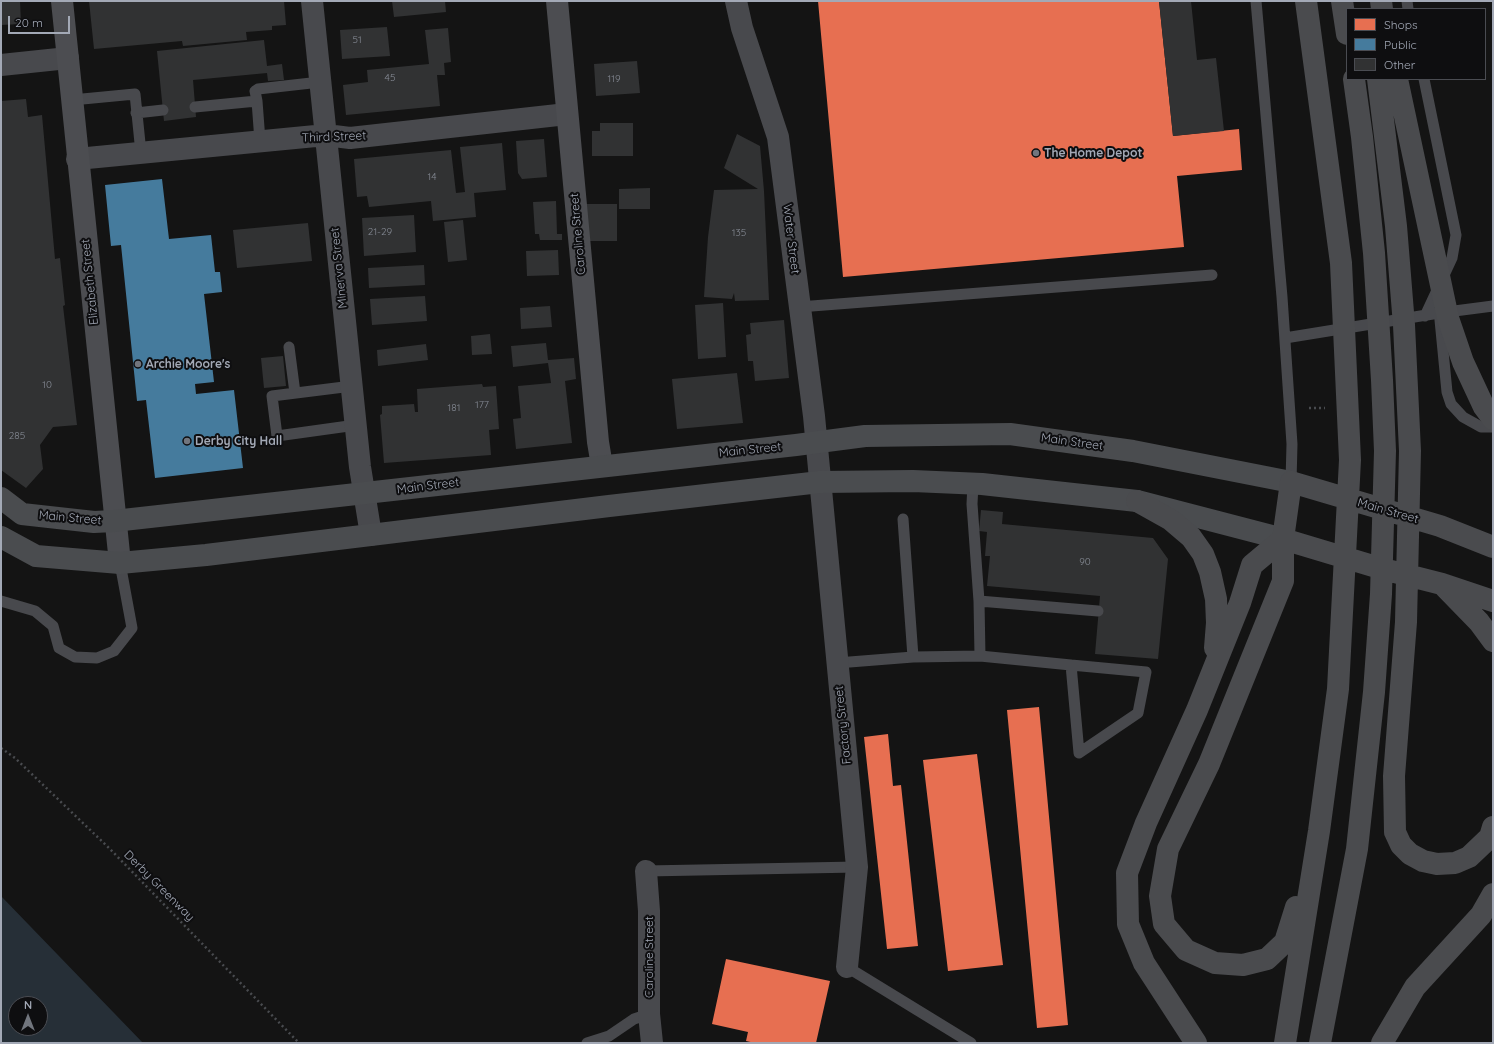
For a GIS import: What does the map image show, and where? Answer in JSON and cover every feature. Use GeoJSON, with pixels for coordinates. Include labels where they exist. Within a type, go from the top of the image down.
{"type":"FeatureCollection","features":[{"type":"Feature","properties":{"kind":"highway"},"geometry":{"type":"LineString","coordinates":[[1343,5],[1346,27]]}},
{"type":"Feature","properties":{"kind":"highway"},"geometry":{"type":"LineString","coordinates":[[1286,1043],[1319,831],[1338,689],[1350,460],[1341,263],[1307,8]]}},
{"type":"Feature","properties":{"kind":"highway"},"geometry":{"type":"LineString","coordinates":[[1320,1043],[1357,849],[1374,692],[1381,594],[1385,451],[1374,253],[1362,137],[1354,80]]}},
{"type":"Feature","properties":{"kind":"highway"},"geometry":{"type":"LineString","coordinates":[[1378,80],[1396,226],[1404,325],[1410,452],[1409,556],[1401,694],[1394,776],[1394,832],[1401,845],[1410,854],[1423,861],[1437,864],[1455,862],[1469,857],[1490,837],[1493,827]]}},
{"type":"Feature","properties":{"kind":"highway"},"geometry":{"type":"LineString","coordinates":[[1397,80],[1448,318],[1463,362],[1484,407],[1493,419]]}},
{"type":"Feature","properties":{"kind":"highway"},"geometry":{"type":"LineString","coordinates":[[1291,482],[1283,539],[1283,581],[1210,764],[1168,849],[1160,896],[1164,924],[1186,950],[1216,963],[1243,966],[1267,959],[1285,942],[1319,831]]}},
{"type":"Feature","properties":{"kind":"highway","name":"Main Street"},"geometry":{"type":"LineString","coordinates":[[1291,482],[1440,526],[1493,547]]}},
{"type":"Feature","properties":{"kind":"highway"},"geometry":{"type":"LineString","coordinates":[[1137,501],[1171,520],[1191,536],[1203,554],[1210,572],[1214,592],[1217,623],[1216,644],[1211,673]]}},
{"type":"Feature","properties":{"kind":"highway"},"geometry":{"type":"LineString","coordinates":[[1283,539],[1383,569],[1442,584],[1493,601]]}},
{"type":"Feature","properties":{"kind":"highway"},"geometry":{"type":"LineString","coordinates":[[1196,1043],[1144,963],[1128,924],[1128,873],[1146,823],[1197,710],[1240,603],[1252,565],[1283,539]]}},
{"type":"Feature","properties":{"kind":"highway"},"geometry":{"type":"LineString","coordinates":[[1442,584],[1479,622],[1493,641]]}},
{"type":"Feature","properties":{"kind":"highway"},"geometry":{"type":"LineString","coordinates":[[1382,1043],[1415,987],[1482,915],[1493,894]]}},
{"type":"Feature","properties":{"kind":"main road","name":"Elizabeth Street"},"geometry":{"type":"LineString","coordinates":[[62,1],[114,521],[120,563]]}},
{"type":"Feature","properties":{"kind":"main road","name":"Caroline Street"},"geometry":{"type":"LineString","coordinates":[[557,1],[598,442],[602,466]]}},
{"type":"Feature","properties":{"kind":"main road","name":"Main Street"},"geometry":{"type":"LineString","coordinates":[[1,498],[22,514],[94,522],[114,521],[817,443],[865,436],[1010,434],[1134,451],[1291,482]]}},
{"type":"Feature","properties":{"kind":"main road"},"geometry":{"type":"LineString","coordinates":[[1,537],[36,556],[120,563],[206,555],[820,482],[913,481],[973,484],[1137,501],[1283,539]]}},
{"type":"Feature","properties":{"kind":"street","name":"Minerva Street"},"geometry":{"type":"LineString","coordinates":[[312,1],[356,425],[364,494],[371,535]]}},
{"type":"Feature","properties":{"kind":"street","name":"Water Street"},"geometry":{"type":"LineString","coordinates":[[736,1],[742,28],[778,137],[817,443],[820,482]]}},
{"type":"Feature","properties":{"kind":"street"},"geometry":{"type":"LineString","coordinates":[[1,65],[68,58]]}},
{"type":"Feature","properties":{"kind":"street","name":"Third Street"},"geometry":{"type":"LineString","coordinates":[[77,159],[326,135],[350,138],[567,114]]}},
{"type":"Feature","properties":{"kind":"street","name":"Factory Street"},"geometry":{"type":"LineString","coordinates":[[820,482],[857,867],[847,967]]}},
{"type":"Feature","properties":{"kind":"street","name":"Caroline Street"},"geometry":{"type":"LineString","coordinates":[[646,872],[650,925],[649,1014],[652,1043]]}},
{"type":"Feature","properties":{"kind":"lane"},"geometry":{"type":"LineString","coordinates":[[1256,1],[1292,444],[1291,482]]}},
{"type":"Feature","properties":{"kind":"lane"},"geometry":{"type":"LineString","coordinates":[[1424,80],[1456,235],[1452,258],[1425,316]]}},
{"type":"Feature","properties":{"kind":"lane"},"geometry":{"type":"LineString","coordinates":[[260,141],[256,101],[256,91],[258,89],[320,82]]}},
{"type":"Feature","properties":{"kind":"lane"},"geometry":{"type":"LineString","coordinates":[[72,100],[134,94],[141,153]]}},
{"type":"Feature","properties":{"kind":"lane"},"geometry":{"type":"LineString","coordinates":[[195,107],[256,101]]}},
{"type":"Feature","properties":{"kind":"lane"},"geometry":{"type":"LineString","coordinates":[[136,113],[163,110]]}},
{"type":"Feature","properties":{"kind":"lane"},"geometry":{"type":"LineString","coordinates":[[799,307],[1212,275]]}},
{"type":"Feature","properties":{"kind":"lane"},"geometry":{"type":"LineString","coordinates":[[1284,338],[1439,313],[1493,306]]}},
{"type":"Feature","properties":{"kind":"lane"},"geometry":{"type":"LineString","coordinates":[[1439,313],[1447,392],[1451,404],[1463,417],[1481,427],[1493,427]]}},
{"type":"Feature","properties":{"kind":"lane"},"geometry":{"type":"LineString","coordinates":[[290,347],[295,393]]}},
{"type":"Feature","properties":{"kind":"lane"},"geometry":{"type":"LineString","coordinates":[[352,386],[272,396],[277,436],[356,425]]}},
{"type":"Feature","properties":{"kind":"lane"},"geometry":{"type":"LineString","coordinates":[[973,484],[972,504],[979,601],[980,656]]}},
{"type":"Feature","properties":{"kind":"lane"},"geometry":{"type":"LineString","coordinates":[[903,519],[913,657]]}},
{"type":"Feature","properties":{"kind":"lane"},"geometry":{"type":"LineString","coordinates":[[1,601],[35,611],[53,626],[59,648],[75,657],[97,658],[114,652],[132,628],[120,563]]}},
{"type":"Feature","properties":{"kind":"lane"},"geometry":{"type":"LineString","coordinates":[[979,601],[1098,611]]}},
{"type":"Feature","properties":{"kind":"lane"},"geometry":{"type":"LineString","coordinates":[[837,662],[913,657],[980,656],[1146,672],[1138,713],[1079,753],[1071,665]]}},
{"type":"Feature","properties":{"kind":"lane"},"geometry":{"type":"LineString","coordinates":[[646,872],[857,867]]}},
{"type":"Feature","properties":{"kind":"lane"},"geometry":{"type":"LineString","coordinates":[[847,967],[971,1043]]}},
{"type":"Feature","properties":{"kind":"lane"},"geometry":{"type":"LineString","coordinates":[[587,1043],[609,1036],[634,1019],[649,1014]]}},
{"type":"Feature","properties":{"kind":"path"},"geometry":{"type":"LineString","coordinates":[[1309,408],[1325,408]]}},
{"type":"Feature","properties":{"kind":"path","name":"Derby Greenway"},"geometry":{"type":"LineString","coordinates":[[1,748],[15,758],[108,847],[299,1043]]}},
{"type":"Feature","properties":{"kind":"shaded area"},"geometry":{"type":"Polygon","coordinates":[[[1,896],[143,1043],[1,1043],[1,896]]]}},
{"type":"Feature","properties":{"kind":"building: Shops","name":"The Home Depot"},"geometry":{"type":"Polygon","coordinates":[[[818,1],[1159,1],[1173,136],[1239,129],[1242,170],[1177,176],[1184,247],[843,277],[818,1]]]}},
{"type":"Feature","properties":{"kind":"building: Shops"},"geometry":{"type":"Polygon","coordinates":[[[1039,707],[1068,1025],[1037,1028],[1007,710],[1039,707]]]}},
{"type":"Feature","properties":{"kind":"building: Shops"},"geometry":{"type":"Polygon","coordinates":[[[888,734],[893,786],[901,785],[918,946],[887,949],[864,737],[888,734]]]}},
{"type":"Feature","properties":{"kind":"building: Shops"},"geometry":{"type":"Polygon","coordinates":[[[977,754],[1003,965],[948,971],[923,760],[977,754]]]}},
{"type":"Feature","properties":{"kind":"building: Shops"},"geometry":{"type":"Polygon","coordinates":[[[726,959],[830,981],[816,1043],[755,1043],[746,1041],[748,1032],[712,1024],[726,959]]]}},
{"type":"Feature","properties":{"kind":"building: Public"},"geometry":{"type":"Polygon","coordinates":[[[162,179],[169,239],[211,235],[215,272],[220,272],[222,292],[204,294],[214,382],[195,384],[196,394],[234,390],[243,468],[155,478],[146,400],[137,401],[121,245],[111,246],[105,185],[162,179]]]}},
{"type":"Feature","properties":{"kind":"building: Other"},"geometry":{"type":"Polygon","coordinates":[[[1,1],[20,1],[21,24],[1,25],[1,1]]]}},
{"type":"Feature","properties":{"kind":"building: Other"},"geometry":{"type":"Polygon","coordinates":[[[89,1],[284,1],[286,25],[272,26],[272,30],[246,32],[247,40],[183,46],[182,41],[94,49],[89,1]]]}},
{"type":"Feature","properties":{"kind":"building: Other"},"geometry":{"type":"Polygon","coordinates":[[[392,1],[445,1],[446,12],[394,17],[392,1]]]}},
{"type":"Feature","properties":{"kind":"building: Other"},"geometry":{"type":"Polygon","coordinates":[[[1159,1],[1191,1],[1197,60],[1216,58],[1224,131],[1173,136],[1159,1]]]}},
{"type":"Feature","properties":{"kind":"building: Other"},"geometry":{"type":"Polygon","coordinates":[[[387,27],[390,56],[342,59],[340,30],[387,27]]]}},
{"type":"Feature","properties":{"kind":"building: Other"},"geometry":{"type":"Polygon","coordinates":[[[448,28],[451,62],[444,63],[445,75],[437,75],[440,106],[346,115],[343,85],[368,82],[367,70],[429,64],[425,30],[448,28]]]}},
{"type":"Feature","properties":{"kind":"building: Other"},"geometry":{"type":"Polygon","coordinates":[[[264,40],[267,66],[282,64],[284,80],[268,81],[267,73],[193,80],[196,117],[164,121],[157,51],[264,40]]]}},
{"type":"Feature","properties":{"kind":"building: Other"},"geometry":{"type":"Polygon","coordinates":[[[637,61],[640,93],[596,96],[594,64],[637,61]]]}},
{"type":"Feature","properties":{"kind":"building: Other"},"geometry":{"type":"Polygon","coordinates":[[[26,99],[28,117],[42,115],[55,259],[60,258],[65,305],[63,306],[77,425],[53,427],[40,445],[43,469],[26,488],[1,470],[1,101],[26,99]]]}},
{"type":"Feature","properties":{"kind":"building: Other"},"geometry":{"type":"Polygon","coordinates":[[[600,123],[633,123],[633,156],[592,156],[592,131],[600,131],[600,123]]]}},
{"type":"Feature","properties":{"kind":"building: Other"},"geometry":{"type":"Polygon","coordinates":[[[737,134],[760,146],[764,191],[769,300],[735,301],[734,293],[732,299],[704,297],[708,237],[714,190],[758,189],[724,168],[737,134]]]}},
{"type":"Feature","properties":{"kind":"building: Other"},"geometry":{"type":"Polygon","coordinates":[[[544,139],[547,177],[522,179],[518,173],[516,141],[544,139]]]}},
{"type":"Feature","properties":{"kind":"building: Other"},"geometry":{"type":"Polygon","coordinates":[[[502,143],[506,190],[474,193],[476,217],[433,221],[431,201],[369,207],[367,196],[357,197],[354,159],[451,150],[456,193],[465,192],[460,147],[502,143]]]}},
{"type":"Feature","properties":{"kind":"building: Other"},"geometry":{"type":"Polygon","coordinates":[[[650,188],[650,209],[619,209],[619,189],[650,188]]]}},
{"type":"Feature","properties":{"kind":"building: Other"},"geometry":{"type":"Polygon","coordinates":[[[556,201],[557,234],[562,234],[562,240],[540,240],[539,234],[535,234],[533,202],[556,201]]]}},
{"type":"Feature","properties":{"kind":"building: Other"},"geometry":{"type":"Polygon","coordinates":[[[585,204],[617,204],[617,241],[587,241],[585,204]]]}},
{"type":"Feature","properties":{"kind":"building: Other"},"geometry":{"type":"Polygon","coordinates":[[[414,215],[416,252],[364,256],[362,218],[414,215]]]}},
{"type":"Feature","properties":{"kind":"building: Other"},"geometry":{"type":"Polygon","coordinates":[[[463,220],[467,260],[448,262],[444,222],[463,220]]]}},
{"type":"Feature","properties":{"kind":"building: Other"},"geometry":{"type":"Polygon","coordinates":[[[308,223],[312,261],[237,268],[233,230],[308,223]]]}},
{"type":"Feature","properties":{"kind":"building: Other"},"geometry":{"type":"Polygon","coordinates":[[[558,250],[559,275],[527,276],[526,251],[558,250]]]}},
{"type":"Feature","properties":{"kind":"building: Other"},"geometry":{"type":"Polygon","coordinates":[[[424,265],[425,285],[369,288],[368,268],[424,265]]]}},
{"type":"Feature","properties":{"kind":"building: Other"},"geometry":{"type":"Polygon","coordinates":[[[425,296],[427,321],[372,325],[370,299],[425,296]]]}},
{"type":"Feature","properties":{"kind":"building: Other"},"geometry":{"type":"Polygon","coordinates":[[[723,303],[726,357],[698,359],[695,305],[723,303]]]}},
{"type":"Feature","properties":{"kind":"building: Other"},"geometry":{"type":"Polygon","coordinates":[[[550,306],[552,327],[521,329],[520,308],[550,306]]]}},
{"type":"Feature","properties":{"kind":"building: Other"},"geometry":{"type":"Polygon","coordinates":[[[784,320],[789,378],[755,381],[753,361],[748,361],[746,335],[751,334],[750,323],[784,320]]]}},
{"type":"Feature","properties":{"kind":"building: Other"},"geometry":{"type":"Polygon","coordinates":[[[490,334],[492,354],[472,355],[471,336],[490,334]]]}},
{"type":"Feature","properties":{"kind":"building: Other"},"geometry":{"type":"Polygon","coordinates":[[[546,343],[548,360],[574,358],[576,379],[565,381],[572,443],[516,449],[513,419],[521,418],[518,386],[551,383],[548,363],[513,367],[511,346],[546,343]]]}},
{"type":"Feature","properties":{"kind":"building: Other"},"geometry":{"type":"Polygon","coordinates":[[[426,344],[428,360],[378,366],[377,350],[426,344]]]}},
{"type":"Feature","properties":{"kind":"building: Other"},"geometry":{"type":"Polygon","coordinates":[[[283,356],[286,386],[264,388],[261,358],[283,356]]]}},
{"type":"Feature","properties":{"kind":"building: Other"},"geometry":{"type":"Polygon","coordinates":[[[737,373],[743,423],[677,429],[672,379],[737,373]]]}},
{"type":"Feature","properties":{"kind":"building: Other"},"geometry":{"type":"Polygon","coordinates":[[[482,384],[483,387],[496,386],[499,429],[489,430],[491,455],[384,463],[380,415],[382,414],[382,406],[414,404],[415,412],[418,412],[417,389],[482,384]]]}},
{"type":"Feature","properties":{"kind":"building: Other"},"geometry":{"type":"Polygon","coordinates":[[[981,510],[1003,512],[1002,524],[1153,538],[1168,559],[1158,659],[1095,654],[1100,596],[987,586],[990,556],[985,556],[987,532],[979,531],[981,510]]]}},
{"type":"Feature","properties":{"kind":"place","name":"The Home Depot"},"geometry":{"type":"Point","coordinates":[1036,153]}},
{"type":"Feature","properties":{"kind":"place","name":"Archie Moore's"},"geometry":{"type":"Point","coordinates":[138,364]}},
{"type":"Feature","properties":{"kind":"place","name":"Derby City Hall"},"geometry":{"type":"Point","coordinates":[187,441]}}]}
